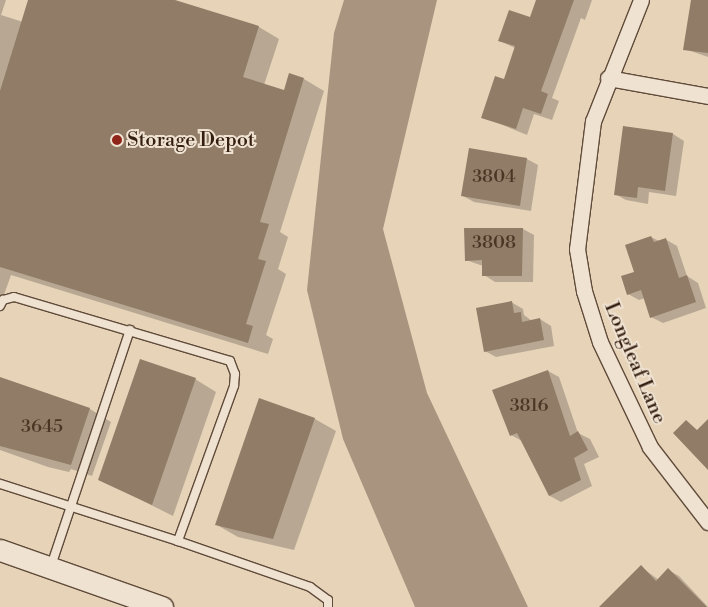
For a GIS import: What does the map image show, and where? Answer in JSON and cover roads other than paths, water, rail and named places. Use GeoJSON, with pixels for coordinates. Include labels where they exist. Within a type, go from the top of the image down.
{"type":"FeatureCollection","features":[{"type":"Feature","properties":{"kind":"main road"},"geometry":{"type":"LineString","coordinates":[[0,550],[162,607]]}},
{"type":"Feature","properties":{"kind":"street","name":"Longleaf Lane"},"geometry":{"type":"LineString","coordinates":[[641,0],[608,78],[593,121],[584,176],[578,249],[584,291],[600,342],[650,447],[708,522]]}},
{"type":"Feature","properties":{"kind":"street"},"geometry":{"type":"LineString","coordinates":[[608,78],[708,96]]}},
{"type":"Feature","properties":{"kind":"lane"},"geometry":{"type":"LineString","coordinates":[[0,306],[3,300],[14,297],[130,330],[230,362],[235,374],[234,386],[178,541]]}},
{"type":"Feature","properties":{"kind":"lane"},"geometry":{"type":"LineString","coordinates":[[50,568],[130,330]]}},
{"type":"Feature","properties":{"kind":"lane"},"geometry":{"type":"LineString","coordinates":[[0,484],[178,541],[310,587],[328,600],[328,607]]}},
{"type":"Feature","properties":{"kind":"place","name":"Storage Depot"},"geometry":{"type":"Point","coordinates":[117,140]}}]}
